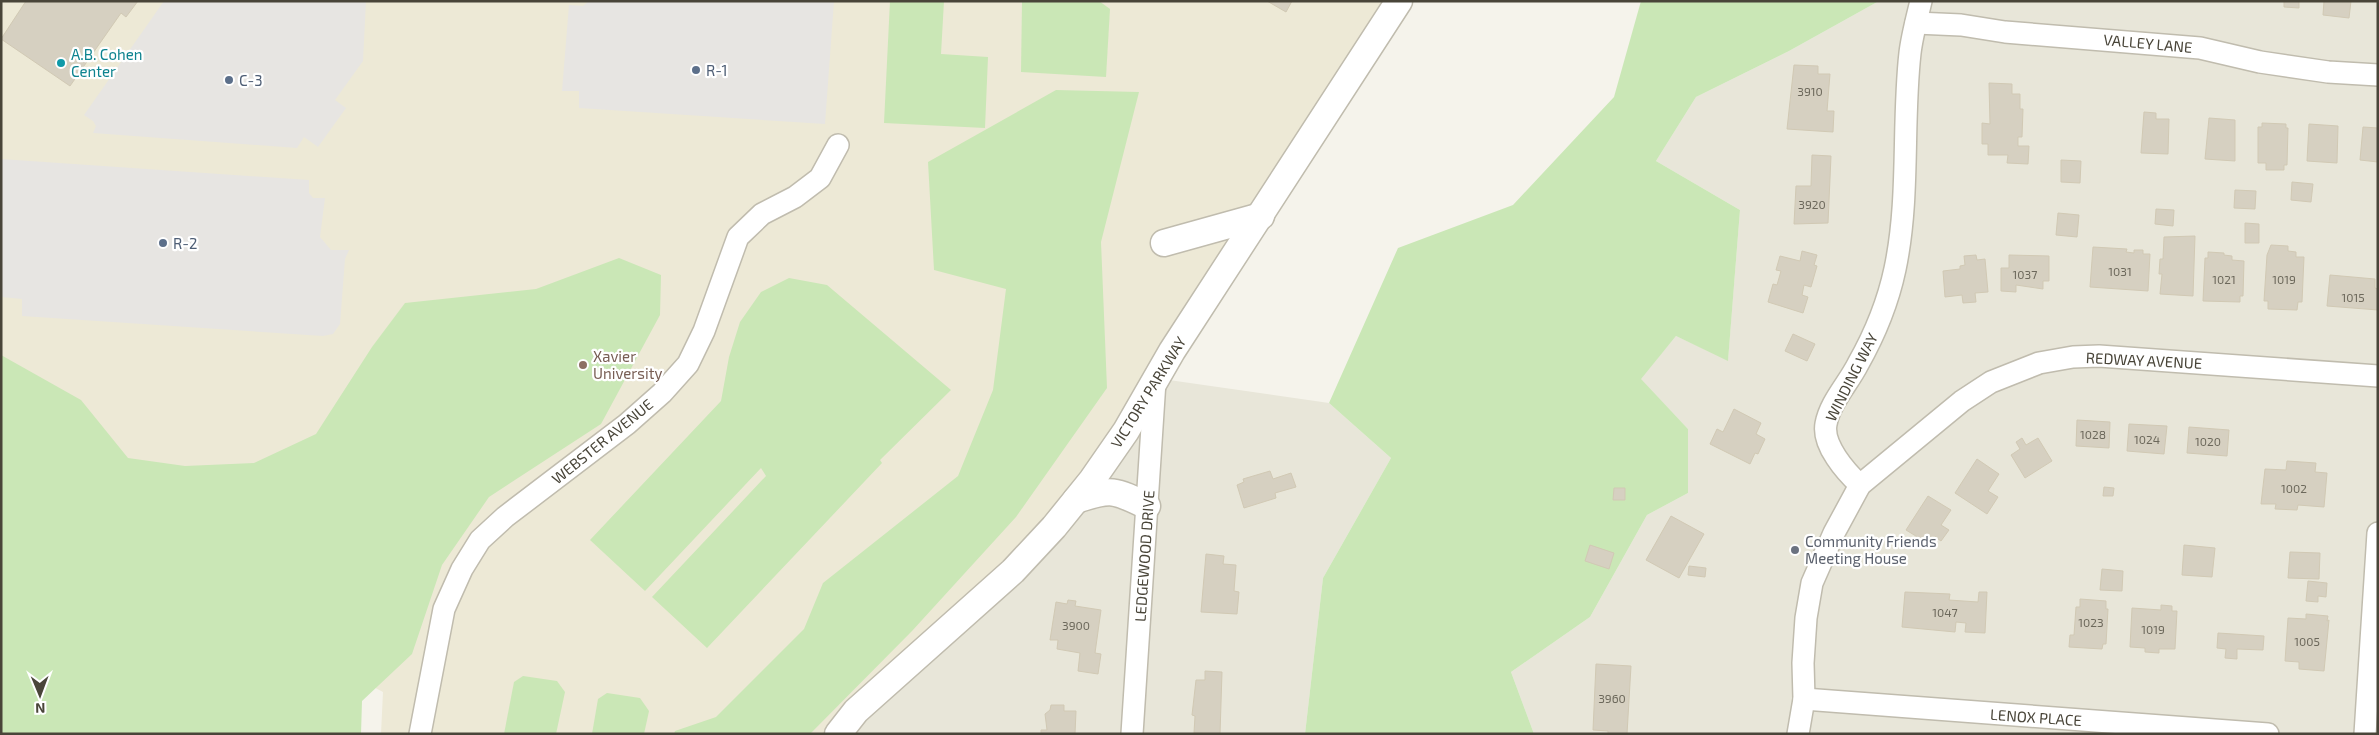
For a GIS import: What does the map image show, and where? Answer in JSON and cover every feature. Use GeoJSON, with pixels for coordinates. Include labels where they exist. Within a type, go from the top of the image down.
{"type":"FeatureCollection","features":[{"type":"Feature","properties":{"kind":"street","name":"VICTORY PARKWAY"},"geometry":{"type":"LineString","coordinates":[[838,734],[856,711],[1013,571],[1076,500],[1126,431],[1155,378],[1399,1]]}},
{"type":"Feature","properties":{"kind":"street","name":"WINDING WAY"},"geometry":{"type":"LineString","coordinates":[[1860,485],[1844,470],[1836,459],[1825,426],[1836,398],[1857,366],[1873,335],[1886,302],[1895,269],[1900,234],[1910,52],[1921,1]]}},
{"type":"Feature","properties":{"kind":"street","name":"VALLEY LANE"},"geometry":{"type":"LineString","coordinates":[[1916,23],[1961,25],[2005,32],[2190,47],[2260,62],[2328,72],[2378,75]]}},
{"type":"Feature","properties":{"kind":"street","name":"WEBSTER AVENUE"},"geometry":{"type":"LineString","coordinates":[[420,734],[444,609],[462,570],[480,540],[505,517],[628,424],[662,393],[688,364],[704,330],[738,237],[762,214],[795,197],[820,178],[838,145]]}},
{"type":"Feature","properties":{"kind":"street"},"geometry":{"type":"LineString","coordinates":[[1164,243],[1261,216]]}},
{"type":"Feature","properties":{"kind":"street","name":"REDWAY AVENUE"},"geometry":{"type":"LineString","coordinates":[[1860,485],[1962,400],[1991,382],[2039,363],[2073,357],[2098,356],[2378,376]]}},
{"type":"Feature","properties":{"kind":"street","name":"LEDGEWOOD DRIVE"},"geometry":{"type":"LineString","coordinates":[[1132,734],[1155,378]]}},
{"type":"Feature","properties":{"kind":"street"},"geometry":{"type":"LineString","coordinates":[[1798,734],[1804,699],[1805,627],[1812,583],[1834,533],[1860,485]]}},
{"type":"Feature","properties":{"kind":"street"},"geometry":{"type":"LineString","coordinates":[[1076,500],[1098,492],[1119,492],[1147,506]]}},
{"type":"Feature","properties":{"kind":"street"},"geometry":{"type":"LineString","coordinates":[[2365,734],[2378,533]]}},
{"type":"Feature","properties":{"kind":"street","name":"LENOX PLACE"},"geometry":{"type":"LineString","coordinates":[[1804,699],[2268,734]]}},
{"type":"Feature","properties":{"kind":"shaded area","name":"Xavier University"},"geometry":{"type":"Polygon","coordinates":[[[1,1],[1399,1],[1092,480],[838,734],[381,734],[383,692],[1,491],[1,1]]]}},
{"type":"Feature","properties":{"kind":"shaded area","name":"C-3"},"geometry":{"type":"Polygon","coordinates":[[[164,1],[366,1],[363,61],[335,100],[346,108],[318,147],[304,137],[297,148],[93,133],[96,126],[93,121],[84,115],[164,1]]]}},
{"type":"Feature","properties":{"kind":"shaded area","name":"R-1"},"geometry":{"type":"Polygon","coordinates":[[[589,1],[834,1],[825,124],[579,108],[579,91],[562,91],[569,5],[583,6],[589,1]]]}},
{"type":"Feature","properties":{"kind":"shaded area"},"geometry":{"type":"Polygon","coordinates":[[[1879,1],[2378,1],[2378,734],[1534,734],[1511,672],[1590,617],[1647,515],[1688,493],[1688,429],[1640,379],[1676,336],[1728,360],[1740,210],[1656,161],[1696,97],[1789,51],[1879,1]]]}},
{"type":"Feature","properties":{"kind":"shaded area","name":"R-2"},"geometry":{"type":"Polygon","coordinates":[[[1,159],[309,180],[309,193],[313,198],[325,198],[320,237],[331,250],[349,250],[345,259],[340,324],[333,334],[323,336],[22,316],[22,299],[1,297],[1,159]]]}},
{"type":"Feature","properties":{"kind":"shaded area"},"geometry":{"type":"Polygon","coordinates":[[[1155,378],[1329,403],[1391,458],[1323,578],[1305,734],[838,734],[1155,378]]]}},
{"type":"Feature","properties":{"kind":"green space"},"geometry":{"type":"Polygon","coordinates":[[[890,1],[944,1],[941,54],[988,57],[985,128],[884,123],[890,1]]]}},
{"type":"Feature","properties":{"kind":"green space"},"geometry":{"type":"Polygon","coordinates":[[[1022,1],[1099,1],[1110,9],[1106,77],[1021,72],[1022,1]]]}},
{"type":"Feature","properties":{"kind":"green space"},"geometry":{"type":"Polygon","coordinates":[[[1641,1],[1879,1],[1789,51],[1696,97],[1656,161],[1740,210],[1728,361],[1676,336],[1641,379],[1688,429],[1688,493],[1647,515],[1590,617],[1511,672],[1534,734],[1305,734],[1323,578],[1391,458],[1329,403],[1398,248],[1513,205],[1614,97],[1641,1]]]}},
{"type":"Feature","properties":{"kind":"green space"},"geometry":{"type":"Polygon","coordinates":[[[1056,90],[1139,92],[1101,242],[1107,388],[1016,517],[912,631],[810,734],[674,734],[675,731],[716,717],[804,629],[823,583],[958,476],[993,390],[1006,289],[934,270],[928,162],[1056,90]]]}},
{"type":"Feature","properties":{"kind":"green space"},"geometry":{"type":"Polygon","coordinates":[[[619,258],[661,275],[660,315],[601,424],[489,497],[442,565],[412,654],[362,701],[361,734],[1,734],[1,355],[81,400],[128,458],[185,466],[254,463],[316,434],[372,347],[405,303],[536,289],[619,258]]]}},
{"type":"Feature","properties":{"kind":"green space"},"geometry":{"type":"Polygon","coordinates":[[[789,278],[827,285],[951,390],[880,460],[882,463],[707,648],[652,597],[766,476],[761,468],[645,591],[590,540],[721,401],[729,357],[740,322],[761,292],[789,278]]]}},
{"type":"Feature","properties":{"kind":"green space"},"geometry":{"type":"Polygon","coordinates":[[[523,676],[557,681],[565,692],[556,734],[504,734],[514,682],[523,676]]]}},
{"type":"Feature","properties":{"kind":"green space"},"geometry":{"type":"Polygon","coordinates":[[[607,693],[640,698],[649,711],[644,734],[592,734],[598,699],[607,693]]]}},
{"type":"Feature","properties":{"kind":"building","name":"A.B. Cohen Center"},"geometry":{"type":"Polygon","coordinates":[[[26,1],[138,1],[126,17],[121,13],[70,86],[1,39],[26,1]]]}},
{"type":"Feature","properties":{"kind":"building"},"geometry":{"type":"Polygon","coordinates":[[[1267,1],[1292,1],[1286,12],[1267,1]]]}},
{"type":"Feature","properties":{"kind":"building"},"geometry":{"type":"Polygon","coordinates":[[[2284,1],[2299,1],[2299,8],[2284,7],[2284,1]]]}},
{"type":"Feature","properties":{"kind":"building"},"geometry":{"type":"Polygon","coordinates":[[[2324,1],[2351,1],[2349,18],[2323,15],[2324,1]]]}},
{"type":"Feature","properties":{"kind":"building"},"geometry":{"type":"Polygon","coordinates":[[[1794,65],[1818,66],[1818,74],[1830,74],[1827,111],[1834,111],[1833,132],[1787,129],[1794,65]]]}},
{"type":"Feature","properties":{"kind":"building"},"geometry":{"type":"Polygon","coordinates":[[[1989,83],[2012,84],[2012,94],[2020,94],[2020,109],[2023,109],[2022,137],[2018,137],[2018,146],[2029,146],[2028,164],[2007,163],[2008,155],[1988,155],[1988,144],[1982,144],[1982,123],[1990,124],[1989,83]]]}},
{"type":"Feature","properties":{"kind":"building"},"geometry":{"type":"Polygon","coordinates":[[[2144,112],[2156,113],[2156,119],[2169,119],[2168,154],[2141,153],[2144,112]]]}},
{"type":"Feature","properties":{"kind":"building"},"geometry":{"type":"Polygon","coordinates":[[[2209,118],[2235,120],[2235,161],[2205,159],[2209,118]]]}},
{"type":"Feature","properties":{"kind":"building"},"geometry":{"type":"Polygon","coordinates":[[[2262,123],[2286,124],[2286,128],[2288,128],[2287,165],[2284,165],[2284,170],[2266,170],[2266,163],[2258,163],[2258,127],[2262,127],[2262,123]]]}},
{"type":"Feature","properties":{"kind":"building"},"geometry":{"type":"Polygon","coordinates":[[[2309,124],[2338,126],[2337,163],[2307,161],[2309,124]]]}},
{"type":"Feature","properties":{"kind":"building"},"geometry":{"type":"Polygon","coordinates":[[[2363,127],[2378,128],[2378,162],[2360,160],[2363,127]]]}},
{"type":"Feature","properties":{"kind":"building"},"geometry":{"type":"Polygon","coordinates":[[[1812,155],[1831,156],[1828,223],[1794,224],[1796,186],[1811,186],[1812,155]]]}},
{"type":"Feature","properties":{"kind":"building"},"geometry":{"type":"Polygon","coordinates":[[[2061,160],[2081,161],[2080,183],[2061,182],[2061,160]]]}},
{"type":"Feature","properties":{"kind":"building"},"geometry":{"type":"Polygon","coordinates":[[[2292,182],[2313,184],[2311,202],[2291,200],[2292,182]]]}},
{"type":"Feature","properties":{"kind":"building"},"geometry":{"type":"Polygon","coordinates":[[[2235,190],[2256,191],[2255,209],[2234,208],[2235,190]]]}},
{"type":"Feature","properties":{"kind":"building"},"geometry":{"type":"Polygon","coordinates":[[[2156,209],[2174,210],[2173,226],[2155,224],[2156,209]]]}},
{"type":"Feature","properties":{"kind":"building"},"geometry":{"type":"Polygon","coordinates":[[[2058,213],[2079,215],[2077,237],[2056,235],[2058,213]]]}},
{"type":"Feature","properties":{"kind":"building"},"geometry":{"type":"Polygon","coordinates":[[[2245,223],[2259,224],[2259,243],[2245,243],[2245,223]]]}},
{"type":"Feature","properties":{"kind":"building"},"geometry":{"type":"Polygon","coordinates":[[[2195,236],[2193,296],[2160,294],[2162,274],[2159,274],[2160,259],[2163,259],[2164,237],[2195,236]]]}},
{"type":"Feature","properties":{"kind":"building"},"geometry":{"type":"Polygon","coordinates":[[[2271,245],[2288,246],[2288,251],[2296,252],[2296,257],[2304,257],[2302,302],[2298,302],[2297,310],[2268,309],[2268,301],[2264,301],[2267,255],[2271,245]]]}},
{"type":"Feature","properties":{"kind":"building"},"geometry":{"type":"Polygon","coordinates":[[[2093,247],[2127,249],[2126,252],[2134,253],[2134,250],[2143,250],[2143,254],[2150,254],[2148,291],[2090,287],[2093,247]]]}},
{"type":"Feature","properties":{"kind":"building"},"geometry":{"type":"Polygon","coordinates":[[[1802,251],[1817,255],[1814,265],[1817,266],[1811,287],[1804,285],[1802,295],[1808,297],[1803,313],[1768,302],[1773,284],[1777,285],[1781,271],[1776,270],[1780,256],[1800,261],[1802,251]]]}},
{"type":"Feature","properties":{"kind":"building"},"geometry":{"type":"Polygon","coordinates":[[[2208,252],[2224,253],[2224,255],[2232,256],[2232,260],[2244,261],[2243,296],[2240,296],[2240,302],[2203,301],[2205,258],[2208,258],[2208,252]]]}},
{"type":"Feature","properties":{"kind":"building"},"geometry":{"type":"Polygon","coordinates":[[[1976,255],[1977,260],[1985,259],[1988,292],[1975,293],[1976,302],[1963,303],[1962,295],[1945,297],[1943,271],[1960,269],[1960,266],[1965,265],[1964,256],[1976,255]]]}},
{"type":"Feature","properties":{"kind":"building"},"geometry":{"type":"Polygon","coordinates":[[[2009,255],[2049,256],[2049,281],[2043,281],[2043,289],[2016,285],[2016,292],[2001,291],[2001,268],[2009,268],[2009,255]]]}},
{"type":"Feature","properties":{"kind":"building"},"geometry":{"type":"Polygon","coordinates":[[[2330,275],[2375,279],[2375,288],[2378,289],[2378,310],[2327,306],[2330,275]]]}},
{"type":"Feature","properties":{"kind":"building"},"geometry":{"type":"Polygon","coordinates":[[[1793,334],[1815,344],[1807,361],[1785,351],[1793,334]]]}},
{"type":"Feature","properties":{"kind":"building"},"geometry":{"type":"Polygon","coordinates":[[[1734,409],[1761,423],[1756,434],[1765,439],[1758,454],[1755,453],[1750,464],[1710,444],[1717,429],[1723,432],[1734,409]]]}},
{"type":"Feature","properties":{"kind":"building"},"geometry":{"type":"Polygon","coordinates":[[[2077,420],[2110,422],[2109,448],[2076,446],[2077,420]]]}},
{"type":"Feature","properties":{"kind":"building"},"geometry":{"type":"Polygon","coordinates":[[[2129,424],[2167,426],[2164,454],[2127,451],[2129,424]]]}},
{"type":"Feature","properties":{"kind":"building"},"geometry":{"type":"Polygon","coordinates":[[[2189,427],[2229,430],[2227,456],[2187,453],[2189,427]]]}},
{"type":"Feature","properties":{"kind":"building"},"geometry":{"type":"Polygon","coordinates":[[[2022,438],[2026,445],[2038,438],[2052,461],[2025,478],[2011,455],[2020,449],[2016,442],[2022,438]]]}},
{"type":"Feature","properties":{"kind":"building"},"geometry":{"type":"Polygon","coordinates":[[[1977,459],[1999,474],[1988,491],[1998,497],[1987,514],[1955,493],[1977,459]]]}},
{"type":"Feature","properties":{"kind":"building"},"geometry":{"type":"Polygon","coordinates":[[[2287,461],[2316,463],[2315,472],[2327,473],[2324,507],[2298,505],[2297,510],[2275,509],[2276,504],[2261,504],[2265,469],[2286,470],[2287,461]]]}},
{"type":"Feature","properties":{"kind":"building"},"geometry":{"type":"Polygon","coordinates":[[[1270,471],[1273,479],[1291,473],[1296,487],[1275,493],[1276,498],[1244,508],[1237,485],[1244,482],[1243,479],[1270,471]]]}},
{"type":"Feature","properties":{"kind":"building"},"geometry":{"type":"Polygon","coordinates":[[[2104,487],[2114,488],[2113,496],[2103,496],[2104,487]]]}},
{"type":"Feature","properties":{"kind":"building"},"geometry":{"type":"Polygon","coordinates":[[[1614,488],[1625,488],[1625,500],[1613,500],[1614,488]]]}},
{"type":"Feature","properties":{"kind":"building"},"geometry":{"type":"Polygon","coordinates":[[[1928,496],[1951,510],[1941,525],[1949,530],[1941,541],[1934,536],[1929,544],[1906,530],[1928,496]]]}},
{"type":"Feature","properties":{"kind":"building"},"geometry":{"type":"Polygon","coordinates":[[[1671,516],[1704,534],[1679,578],[1646,560],[1671,516]]]}},
{"type":"Feature","properties":{"kind":"building"},"geometry":{"type":"Polygon","coordinates":[[[1590,545],[1614,553],[1609,569],[1585,561],[1590,545]]]}},
{"type":"Feature","properties":{"kind":"building"},"geometry":{"type":"Polygon","coordinates":[[[2184,545],[2215,548],[2212,577],[2182,575],[2184,545]]]}},
{"type":"Feature","properties":{"kind":"building"},"geometry":{"type":"Polygon","coordinates":[[[2290,552],[2320,553],[2319,579],[2288,578],[2290,552]]]}},
{"type":"Feature","properties":{"kind":"building"},"geometry":{"type":"Polygon","coordinates":[[[1206,554],[1224,556],[1223,564],[1236,565],[1234,591],[1239,592],[1237,614],[1201,612],[1206,554]]]}},
{"type":"Feature","properties":{"kind":"building"},"geometry":{"type":"Polygon","coordinates":[[[1689,566],[1706,568],[1705,577],[1688,575],[1689,566]]]}},
{"type":"Feature","properties":{"kind":"building"},"geometry":{"type":"Polygon","coordinates":[[[2102,569],[2123,571],[2122,591],[2100,590],[2102,569]]]}},
{"type":"Feature","properties":{"kind":"building"},"geometry":{"type":"Polygon","coordinates":[[[2308,581],[2327,583],[2326,597],[2318,596],[2318,602],[2306,601],[2308,581]]]}},
{"type":"Feature","properties":{"kind":"building"},"geometry":{"type":"Polygon","coordinates":[[[1905,592],[1950,594],[1949,600],[1978,602],[1979,592],[1987,592],[1985,633],[1965,632],[1966,623],[1956,622],[1955,632],[1902,627],[1905,592]]]}},
{"type":"Feature","properties":{"kind":"building"},"geometry":{"type":"Polygon","coordinates":[[[2080,599],[2106,601],[2106,609],[2108,609],[2106,644],[2103,644],[2102,649],[2069,647],[2070,635],[2074,635],[2076,607],[2080,607],[2080,599]]]}},
{"type":"Feature","properties":{"kind":"building"},"geometry":{"type":"Polygon","coordinates":[[[1068,600],[1076,601],[1075,606],[1101,610],[1095,653],[1101,654],[1098,674],[1078,671],[1080,653],[1057,649],[1058,640],[1050,640],[1056,602],[1067,604],[1068,600]]]}},
{"type":"Feature","properties":{"kind":"building"},"geometry":{"type":"Polygon","coordinates":[[[2161,605],[2172,606],[2172,611],[2177,611],[2175,649],[2159,649],[2159,653],[2145,652],[2145,648],[2130,647],[2132,608],[2161,610],[2161,605]]]}},
{"type":"Feature","properties":{"kind":"building"},"geometry":{"type":"Polygon","coordinates":[[[2306,614],[2328,616],[2324,671],[2299,669],[2299,662],[2285,661],[2288,618],[2306,619],[2306,614]]]}},
{"type":"Feature","properties":{"kind":"building"},"geometry":{"type":"Polygon","coordinates":[[[2218,633],[2264,636],[2263,650],[2237,649],[2237,659],[2225,658],[2226,649],[2217,648],[2218,633]]]}},
{"type":"Feature","properties":{"kind":"building"},"geometry":{"type":"Polygon","coordinates":[[[1596,664],[1631,666],[1627,734],[1608,734],[1608,731],[1593,730],[1596,664]]]}},
{"type":"Feature","properties":{"kind":"building"},"geometry":{"type":"Polygon","coordinates":[[[1205,671],[1222,672],[1220,734],[1194,733],[1195,716],[1192,715],[1196,680],[1205,680],[1205,671]]]}},
{"type":"Feature","properties":{"kind":"building"},"geometry":{"type":"Polygon","coordinates":[[[1051,705],[1064,705],[1064,711],[1076,711],[1075,734],[1041,734],[1041,730],[1047,730],[1045,714],[1050,710],[1051,705]]]}},
{"type":"Feature","properties":{"kind":"place","name":"A.B. Cohen Center"},"geometry":{"type":"Point","coordinates":[61,63]}},
{"type":"Feature","properties":{"kind":"place","name":"R-1"},"geometry":{"type":"Point","coordinates":[696,70]}},
{"type":"Feature","properties":{"kind":"place","name":"C-3"},"geometry":{"type":"Point","coordinates":[229,80]}},
{"type":"Feature","properties":{"kind":"place","name":"R-2"},"geometry":{"type":"Point","coordinates":[163,243]}},
{"type":"Feature","properties":{"kind":"place","name":"Xavier University"},"geometry":{"type":"Point","coordinates":[583,365]}},
{"type":"Feature","properties":{"kind":"place","name":"Community Friends Meeting House"},"geometry":{"type":"Point","coordinates":[1795,550]}}]}
